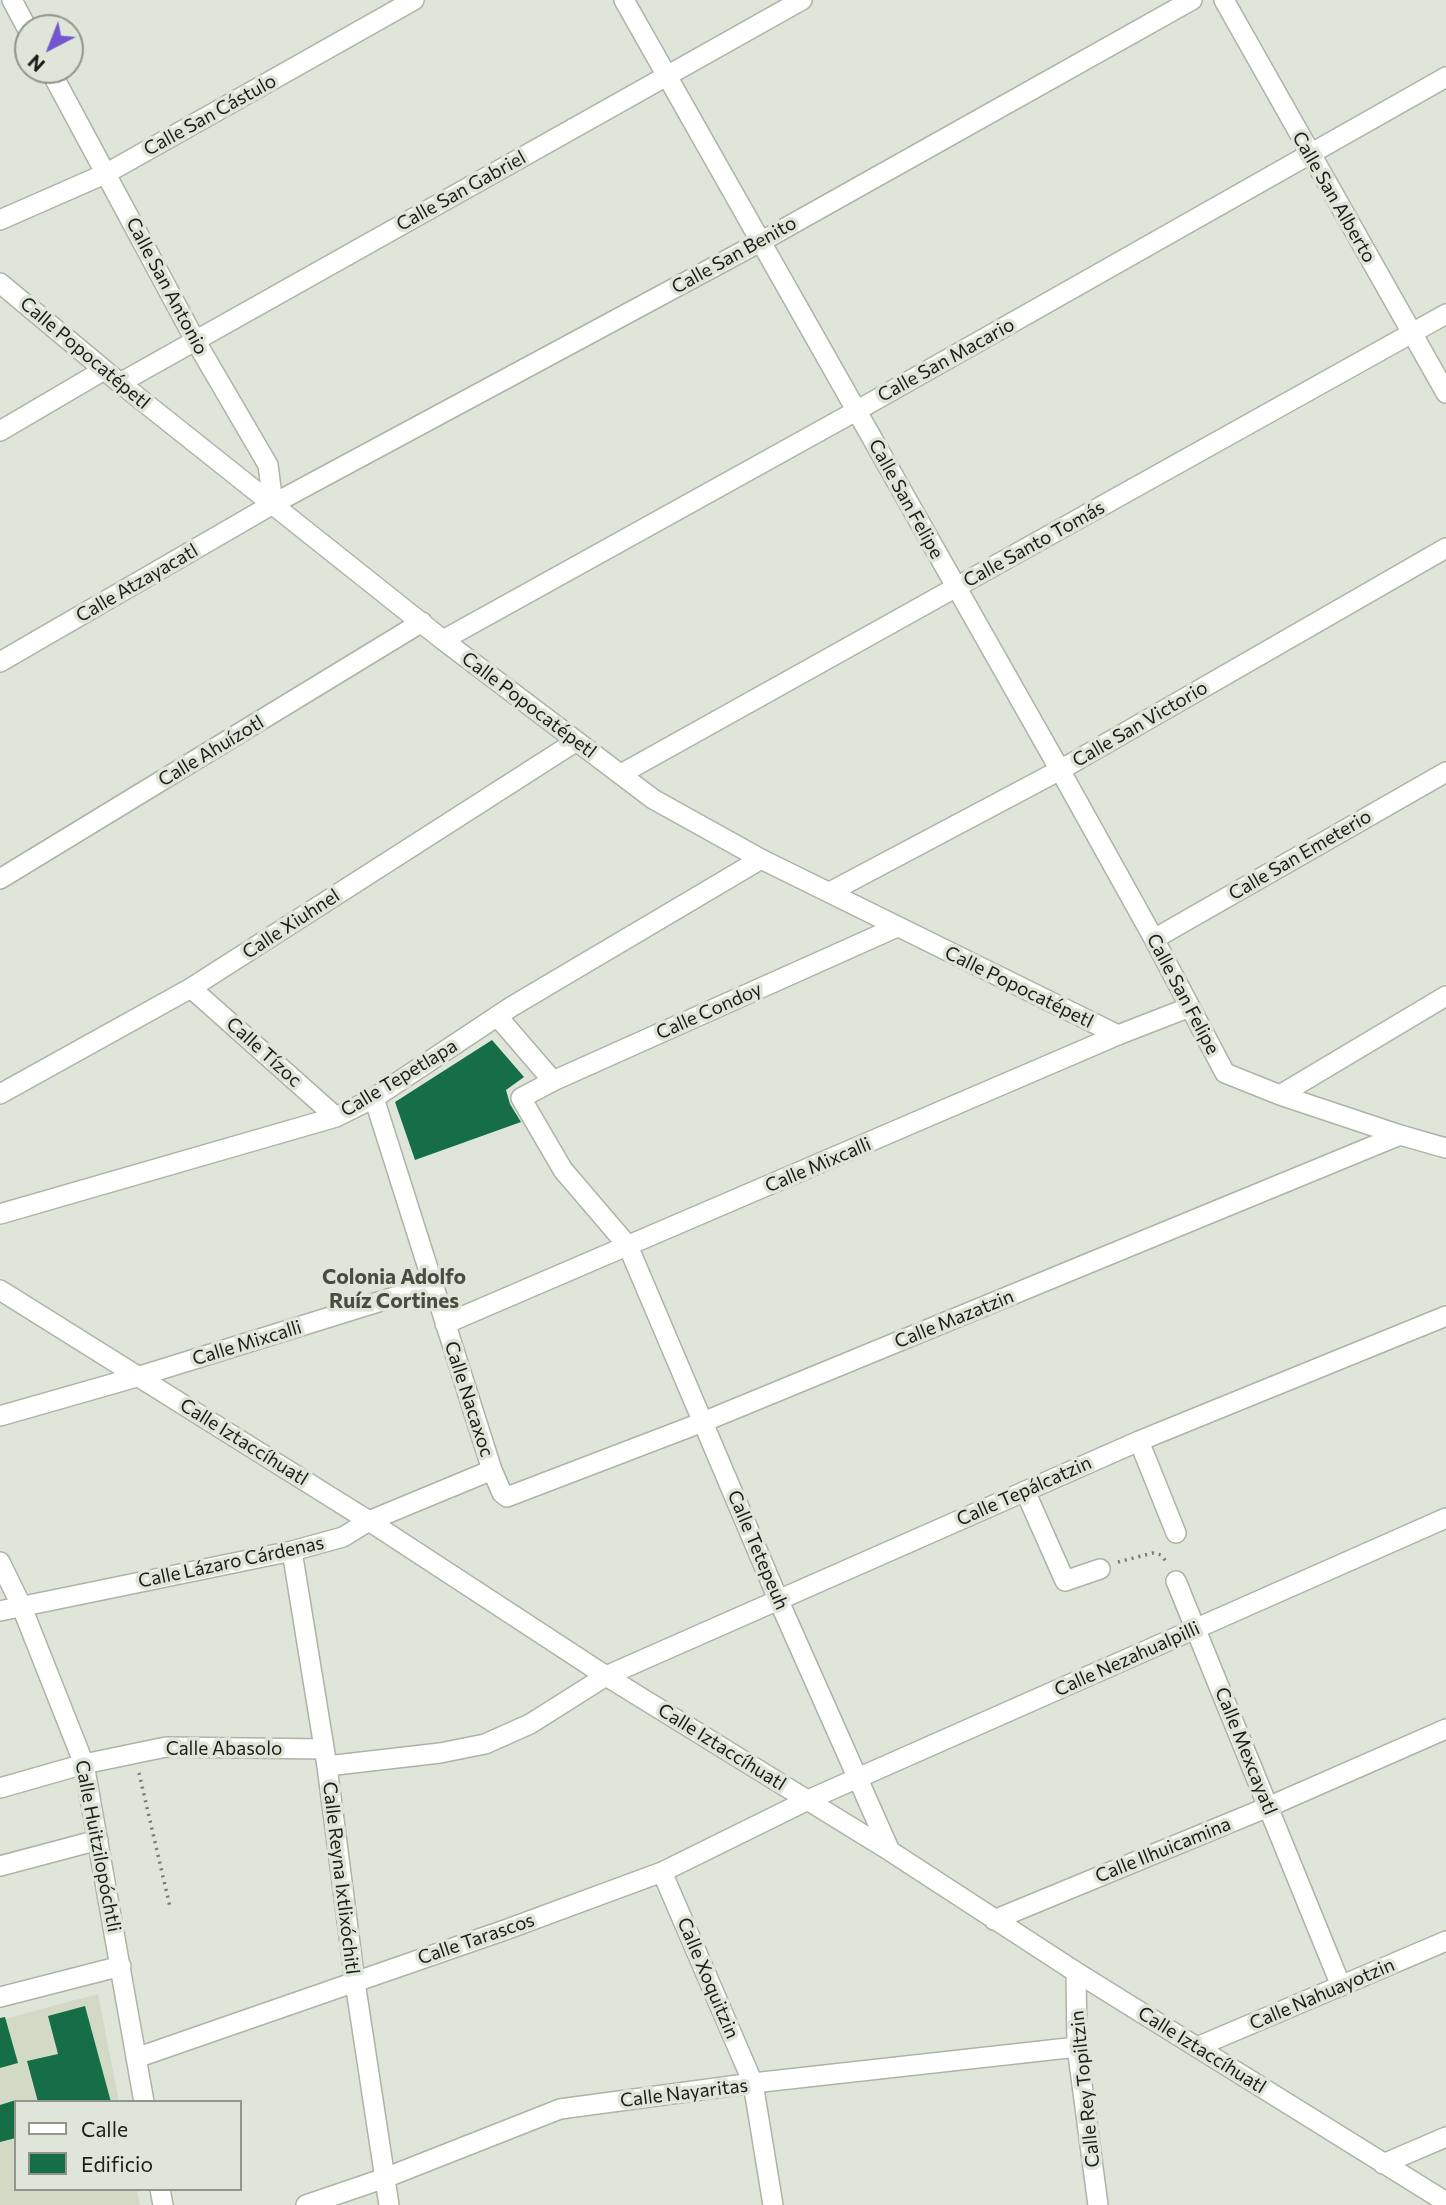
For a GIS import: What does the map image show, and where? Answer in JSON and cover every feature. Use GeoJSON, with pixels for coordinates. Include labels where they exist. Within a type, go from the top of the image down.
{"type":"FeatureCollection","features":[{"type":"Feature","properties":{"kind":"street","name":"Calle San Cástulo"},"geometry":{"type":"LineString","coordinates":[[0,220],[107,173],[414,0]]}},
{"type":"Feature","properties":{"kind":"street","name":"Calle San Felipe"},"geometry":{"type":"LineString","coordinates":[[624,0],[1060,770],[1225,1073],[1280,1095]]}},
{"type":"Feature","properties":{"kind":"street","name":"Calle San Gabriel"},"geometry":{"type":"LineString","coordinates":[[120,383],[802,0]]}},
{"type":"Feature","properties":{"kind":"street","name":"Calle San Benito"},"geometry":{"type":"LineString","coordinates":[[273,503],[762,241],[1192,0]]}},
{"type":"Feature","properties":{"kind":"street","name":"Calle San Alberto"},"geometry":{"type":"LineString","coordinates":[[1224,0],[1446,393]]}},
{"type":"Feature","properties":{"kind":"street","name":"Calle San Macario"},"geometry":{"type":"LineString","coordinates":[[443,640],[856,411],[1446,77]]}},
{"type":"Feature","properties":{"kind":"street","name":"Calle San Antonio"},"geometry":{"type":"LineString","coordinates":[[58,84],[195,340],[268,465],[273,503]]}},
{"type":"Feature","properties":{"kind":"street","name":"Calle Popocatépetl"},"geometry":{"type":"LineString","coordinates":[[0,283],[120,383],[443,640],[653,799],[761,859],[1118,1035]]}},
{"type":"Feature","properties":{"kind":"street","name":"Calle Santo Tomás"},"geometry":{"type":"LineString","coordinates":[[621,774],[1446,314]]}},
{"type":"Feature","properties":{"kind":"street"},"geometry":{"type":"LineString","coordinates":[[0,431],[104,370]]}},
{"type":"Feature","properties":{"kind":"street","name":"Calle Atzayacatl"},"geometry":{"type":"LineString","coordinates":[[0,662],[273,503]]}},
{"type":"Feature","properties":{"kind":"street","name":"Calle San Victorio"},"geometry":{"type":"LineString","coordinates":[[830,892],[1060,770],[1446,548]]}},
{"type":"Feature","properties":{"kind":"street","name":"Calle Ahuízotl"},"geometry":{"type":"LineString","coordinates":[[0,879],[422,622]]}},
{"type":"Feature","properties":{"kind":"street","name":"Calle Xiuhnel"},"geometry":{"type":"LineString","coordinates":[[0,1094],[191,988],[575,742]]}},
{"type":"Feature","properties":{"kind":"street","name":"Calle San Emeterio"},"geometry":{"type":"LineString","coordinates":[[1154,939],[1446,772]]}},
{"type":"Feature","properties":{"kind":"street","name":"Calle Tepetlapa"},"geometry":{"type":"LineString","coordinates":[[0,1214],[336,1117],[374,1098],[497,1016],[761,859]]}},
{"type":"Feature","properties":{"kind":"street","name":"Calle Condoy"},"geometry":{"type":"LineString","coordinates":[[563,1170],[522,1098],[553,1081],[897,927]]}},
{"type":"Feature","properties":{"kind":"street","name":"Calle Tízoc"},"geometry":{"type":"LineString","coordinates":[[191,988],[336,1117]]}},
{"type":"Feature","properties":{"kind":"street"},"geometry":{"type":"LineString","coordinates":[[1280,1095],[1446,996]]}},
{"type":"Feature","properties":{"kind":"street","name":"Calle Mixcalli"},"geometry":{"type":"LineString","coordinates":[[445,1324],[1118,1035],[1190,1007]]}},
{"type":"Feature","properties":{"kind":"street"},"geometry":{"type":"LineString","coordinates":[[497,1016],[553,1081]]}},
{"type":"Feature","properties":{"kind":"street"},"geometry":{"type":"LineString","coordinates":[[1280,1095],[1446,1148]]}},
{"type":"Feature","properties":{"kind":"street","name":"Calle Nacaxoc"},"geometry":{"type":"LineString","coordinates":[[374,1098],[492,1470],[502,1493],[507,1497]]}},
{"type":"Feature","properties":{"kind":"street","name":"Calle Mazatzin"},"geometry":{"type":"LineString","coordinates":[[507,1497],[703,1422],[1400,1135]]}},
{"type":"Feature","properties":{"kind":"street","name":"Calle Tetepeuh"},"geometry":{"type":"LineString","coordinates":[[563,1170],[628,1246],[778,1599],[890,1851]]}},
{"type":"Feature","properties":{"kind":"street","name":"Calle Mixcalli"},"geometry":{"type":"LineString","coordinates":[[0,1416],[141,1376],[433,1285]]}},
{"type":"Feature","properties":{"kind":"street","name":"Calle Iztaccíhuatl"},"geometry":{"type":"LineString","coordinates":[[0,1290],[369,1521],[606,1676],[890,1851],[1076,1972],[1446,2202]]}},
{"type":"Feature","properties":{"kind":"street","name":"Calle Tepálcatzin"},"geometry":{"type":"LineString","coordinates":[[606,1676],[1139,1441],[1446,1316]]}},
{"type":"Feature","properties":{"kind":"street"},"geometry":{"type":"LineString","coordinates":[[1139,1441],[1176,1533]]}},
{"type":"Feature","properties":{"kind":"street","name":"Calle Lázaro Cárdenas"},"geometry":{"type":"LineString","coordinates":[[0,1611],[292,1551],[343,1537],[369,1521],[492,1470]]}},
{"type":"Feature","properties":{"kind":"street"},"geometry":{"type":"LineString","coordinates":[[1025,1491],[1065,1581],[1100,1569]]}},
{"type":"Feature","properties":{"kind":"street","name":"Calle Nezahualpilli"},"geometry":{"type":"LineString","coordinates":[[808,1800],[1446,1518]]}},
{"type":"Feature","properties":{"kind":"street","name":"Calle Reyna Ixtlixóchitl"},"geometry":{"type":"LineString","coordinates":[[292,1551],[326,1758],[355,1982],[389,2205]]}},
{"type":"Feature","properties":{"kind":"street","name":"Calle Huitzilopóchtli"},"geometry":{"type":"LineString","coordinates":[[0,1562],[21,1605],[84,1764],[144,2100]]}},
{"type":"Feature","properties":{"kind":"street","name":"Calle Mexcayatl"},"geometry":{"type":"LineString","coordinates":[[1176,1581],[1341,1986]]}},
{"type":"Feature","properties":{"kind":"street","name":"Calle Abasolo"},"geometry":{"type":"LineString","coordinates":[[0,1788],[84,1764],[166,1747],[326,1758],[440,1754],[485,1744],[530,1724],[606,1676]]}},
{"type":"Feature","properties":{"kind":"street","name":"Calle Ilhuicamina"},"geometry":{"type":"LineString","coordinates":[[994,1920],[1268,1807],[1446,1729]]}},
{"type":"Feature","properties":{"kind":"street","name":"Calle Tarascos"},"geometry":{"type":"LineString","coordinates":[[136,2059],[662,1872],[808,1800]]}},
{"type":"Feature","properties":{"kind":"street"},"geometry":{"type":"LineString","coordinates":[[0,1866],[98,1840]]}},
{"type":"Feature","properties":{"kind":"street","name":"Calle Xoquitzin"},"geometry":{"type":"LineString","coordinates":[[662,1872],[754,2083],[773,2205]]}},
{"type":"Feature","properties":{"kind":"street","name":"Calle Nahuayotzin"},"geometry":{"type":"LineString","coordinates":[[1197,2047],[1446,1941]]}},
{"type":"Feature","properties":{"kind":"street"},"geometry":{"type":"LineString","coordinates":[[0,1997],[121,1966]]}},
{"type":"Feature","properties":{"kind":"street","name":"Calle Rey Topiltzin"},"geometry":{"type":"LineString","coordinates":[[1076,1972],[1077,2047],[1098,2205]]}},
{"type":"Feature","properties":{"kind":"street","name":"Calle Nayaritas"},"geometry":{"type":"LineString","coordinates":[[306,2205],[385,2178],[559,2109],[754,2083],[1077,2047]]}},
{"type":"Feature","properties":{"kind":"street"},"geometry":{"type":"LineString","coordinates":[[1382,2164],[1446,2137]]}},
{"type":"Feature","properties":{"kind":"path"},"geometry":{"type":"LineString","coordinates":[[1123,1561],[1153,1553],[1161,1555],[1176,1581]]}},
{"type":"Feature","properties":{"kind":"path"},"geometry":{"type":"LineString","coordinates":[[135,1754],[170,1907]]}},
{"type":"Feature","properties":{"kind":"shaded area"},"geometry":{"type":"Polygon","coordinates":[[[98,1994],[119,2100],[14,2100],[14,2191],[137,2191],[140,2205],[0,2205],[0,2020],[98,1994]]]}},
{"type":"Feature","properties":{"kind":"building"},"geometry":{"type":"Polygon","coordinates":[[[492,1040],[524,1077],[506,1090],[510,1104],[521,1122],[415,1160],[395,1102],[492,1040]]]}},
{"type":"Feature","properties":{"kind":"building"},"geometry":{"type":"Polygon","coordinates":[[[85,2006],[110,2100],[37,2100],[27,2061],[58,2054],[48,2016],[85,2006]]]}},
{"type":"Feature","properties":{"kind":"building"},"geometry":{"type":"Polygon","coordinates":[[[5,2017],[18,2063],[0,2068],[0,2018],[5,2017]]]}},
{"type":"Feature","properties":{"kind":"building"},"geometry":{"type":"Polygon","coordinates":[[[14,2101],[14,2138],[0,2142],[0,2105],[14,2101]]]}},
{"type":"Feature","properties":{"kind":"district","name":"Colonia Adolfo Ruíz Cortines"},"geometry":{"type":"Point","coordinates":[394,1289]}}]}
